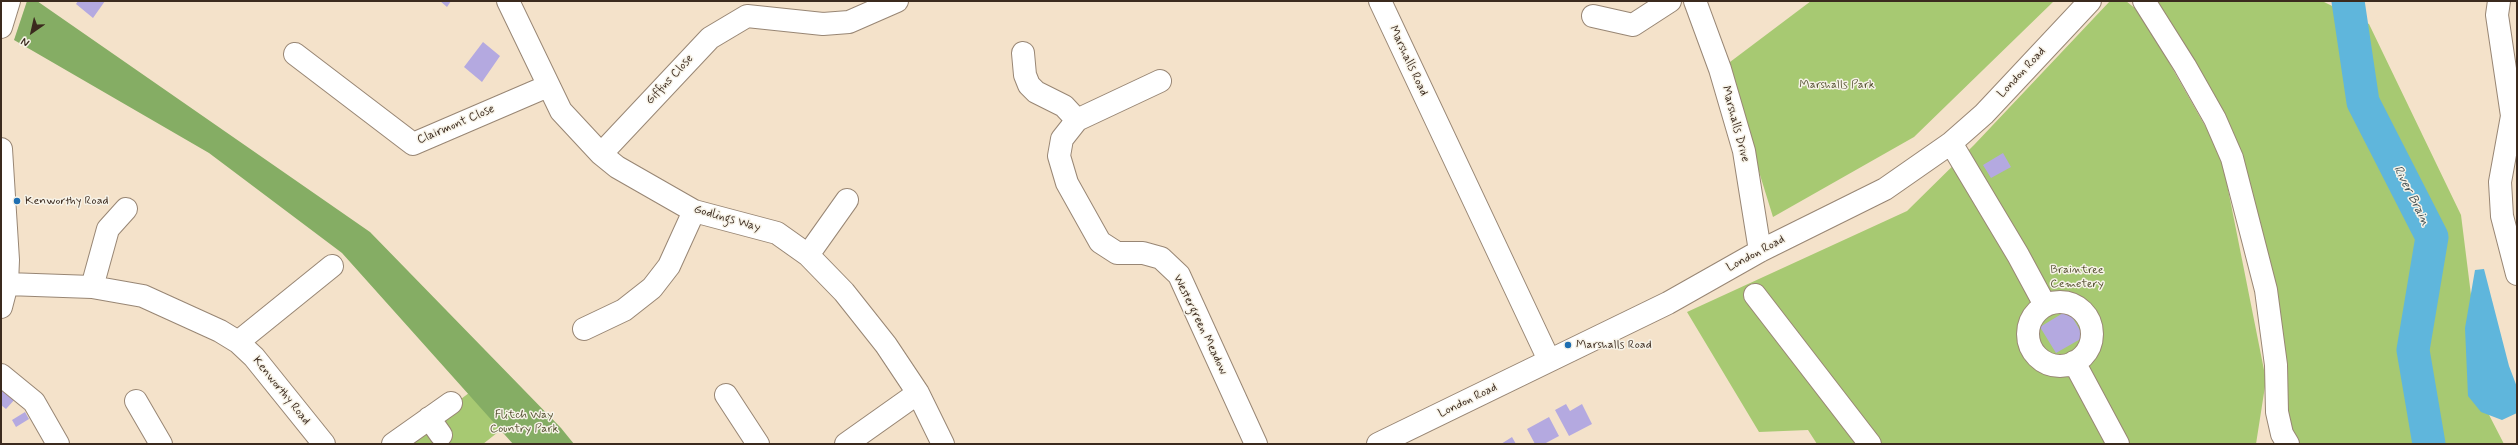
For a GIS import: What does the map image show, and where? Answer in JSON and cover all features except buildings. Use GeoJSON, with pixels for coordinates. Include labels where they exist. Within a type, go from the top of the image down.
{"type":"FeatureCollection","features":[{"type":"Feature","properties":{"kind":"street"},"geometry":{"type":"LineString","coordinates":[[1,27],[9,1]]}},
{"type":"Feature","properties":{"kind":"street","name":"Godlings Way"},"geometry":{"type":"LineString","coordinates":[[508,1],[521,24],[548,86],[561,111],[600,154],[617,167],[694,211],[777,233],[808,255],[844,292],[886,345],[918,393],[943,444]]}},
{"type":"Feature","properties":{"kind":"street","name":"Giffins Close"},"geometry":{"type":"LineString","coordinates":[[600,154],[710,38],[745,8],[823,24],[849,22],[897,1]]}},
{"type":"Feature","properties":{"kind":"street","name":"Marshalls Road"},"geometry":{"type":"LineString","coordinates":[[1380,1],[1550,360]]}},
{"type":"Feature","properties":{"kind":"street"},"geometry":{"type":"LineString","coordinates":[[1593,16],[1633,25],[1670,1]]}},
{"type":"Feature","properties":{"kind":"street","name":"Marshalls Drive"},"geometry":{"type":"LineString","coordinates":[[1695,1],[1720,69],[1744,151],[1760,250]]}},
{"type":"Feature","properties":{"kind":"street","name":"London Road"},"geometry":{"type":"LineString","coordinates":[[1378,444],[1668,303],[1760,250],[1885,189],[1951,144],[1984,114],[2090,1]]}},
{"type":"Feature","properties":{"kind":"street"},"geometry":{"type":"LineString","coordinates":[[2144,1],[2193,79],[2215,118],[2232,158],[2266,290],[2276,365],[2277,412],[2282,434],[2288,444]]}},
{"type":"Feature","properties":{"kind":"street"},"geometry":{"type":"LineString","coordinates":[[2499,1],[2497,15],[2512,116],[2500,182],[2510,214],[2517,274]]}},
{"type":"Feature","properties":{"kind":"street","name":"Clairmont Close"},"geometry":{"type":"LineString","coordinates":[[295,54],[413,144],[548,86]]}},
{"type":"Feature","properties":{"kind":"street"},"geometry":{"type":"LineString","coordinates":[[1023,54],[1025,75],[1029,85],[1036,92],[1064,106],[1077,120]]}},
{"type":"Feature","properties":{"kind":"street","name":"Westergreen Meadow"},"geometry":{"type":"LineString","coordinates":[[1160,81],[1077,120],[1062,139],[1059,156],[1067,183],[1100,242],[1117,253],[1143,253],[1161,258],[1178,275],[1256,444]]}},
{"type":"Feature","properties":{"kind":"street"},"geometry":{"type":"LineString","coordinates":[[1951,144],[2018,255],[2045,305]]}},
{"type":"Feature","properties":{"kind":"street"},"geometry":{"type":"LineString","coordinates":[[1,149],[8,260],[7,284],[1,307]]}},
{"type":"Feature","properties":{"kind":"street"},"geometry":{"type":"LineString","coordinates":[[808,255],[847,200]]}},
{"type":"Feature","properties":{"kind":"street"},"geometry":{"type":"LineString","coordinates":[[92,287],[108,228],[126,209]]}},
{"type":"Feature","properties":{"kind":"street"},"geometry":{"type":"LineString","coordinates":[[584,329],[624,310],[652,288],[669,266],[694,211]]}},
{"type":"Feature","properties":{"kind":"street"},"geometry":{"type":"LineString","coordinates":[[238,342],[332,266]]}},
{"type":"Feature","properties":{"kind":"street","name":"Kenworthy Road"},"geometry":{"type":"LineString","coordinates":[[7,284],[92,287],[143,296],[189,316],[238,342],[254,357],[324,444]]}},
{"type":"Feature","properties":{"kind":"street"},"geometry":{"type":"LineString","coordinates":[[1755,295],[1870,444]]}},
{"type":"Feature","properties":{"kind":"street"},"geometry":{"type":"LineString","coordinates":[[2060,301],[2075,305],[2087,316],[2092,330],[2090,345],[2081,358],[2068,365],[2052,365],[2038,358],[2030,345],[2028,330],[2033,315],[2045,305],[2060,301]]}},
{"type":"Feature","properties":{"kind":"street"},"geometry":{"type":"LineString","coordinates":[[2074,362],[2118,444]]}},
{"type":"Feature","properties":{"kind":"street"},"geometry":{"type":"LineString","coordinates":[[1,375],[34,402],[58,444]]}},
{"type":"Feature","properties":{"kind":"street"},"geometry":{"type":"LineString","coordinates":[[846,444],[918,393]]}},
{"type":"Feature","properties":{"kind":"street"},"geometry":{"type":"LineString","coordinates":[[726,395],[758,444]]}},
{"type":"Feature","properties":{"kind":"street"},"geometry":{"type":"LineString","coordinates":[[136,401],[161,444]]}},
{"type":"Feature","properties":{"kind":"street"},"geometry":{"type":"LineString","coordinates":[[394,444],[435,426],[450,402]]}},
{"type":"Feature","properties":{"kind":"green space","name":"Flitch Way Country Park"},"geometry":{"type":"Polygon","coordinates":[[[27,1],[37,1],[370,232],[561,428],[574,444],[513,444],[342,253],[209,153],[14,40],[27,1]]]}},
{"type":"Feature","properties":{"kind":"green space","name":"Marshalls Park"},"geometry":{"type":"Polygon","coordinates":[[[1811,1],[2054,1],[1914,137],[1773,217],[1726,65],[1811,1]]]}},
{"type":"Feature","properties":{"kind":"green space","name":"Braintree Cemetery"},"geometry":{"type":"Polygon","coordinates":[[[2110,1],[2126,1],[2141,13],[2221,154],[2266,380],[2256,444],[1817,444],[1808,430],[1759,432],[1687,312],[1907,211],[1974,145],[2110,1]]]}},
{"type":"Feature","properties":{"kind":"green space"},"geometry":{"type":"Polygon","coordinates":[[[2151,1],[2322,1],[2369,24],[2461,215],[2485,407],[2504,444],[2295,444],[2281,414],[2250,198],[2151,1]]]}},
{"type":"Feature","properties":{"kind":"green space"},"geometry":{"type":"Polygon","coordinates":[[[469,393],[502,429],[483,444],[400,444],[469,393]]]}},
{"type":"Feature","properties":{"kind":"water"},"geometry":{"type":"Polygon","coordinates":[[[2484,269],[2509,366],[2517,387],[2517,413],[2502,420],[2481,412],[2468,396],[2465,328],[2475,270],[2484,269]]]}},
{"type":"Feature","properties":{"kind":"waterway","name":"River Brain"},"geometry":{"type":"LineString","coordinates":[[2348,1],[2363,102],[2432,237],[2413,350],[2429,444]]}},
{"type":"Feature","properties":{"kind":"place","name":"Kenworthy Road"},"geometry":{"type":"Point","coordinates":[17,201]}},
{"type":"Feature","properties":{"kind":"place","name":"Marshalls Road"},"geometry":{"type":"Point","coordinates":[1568,345]}}]}
